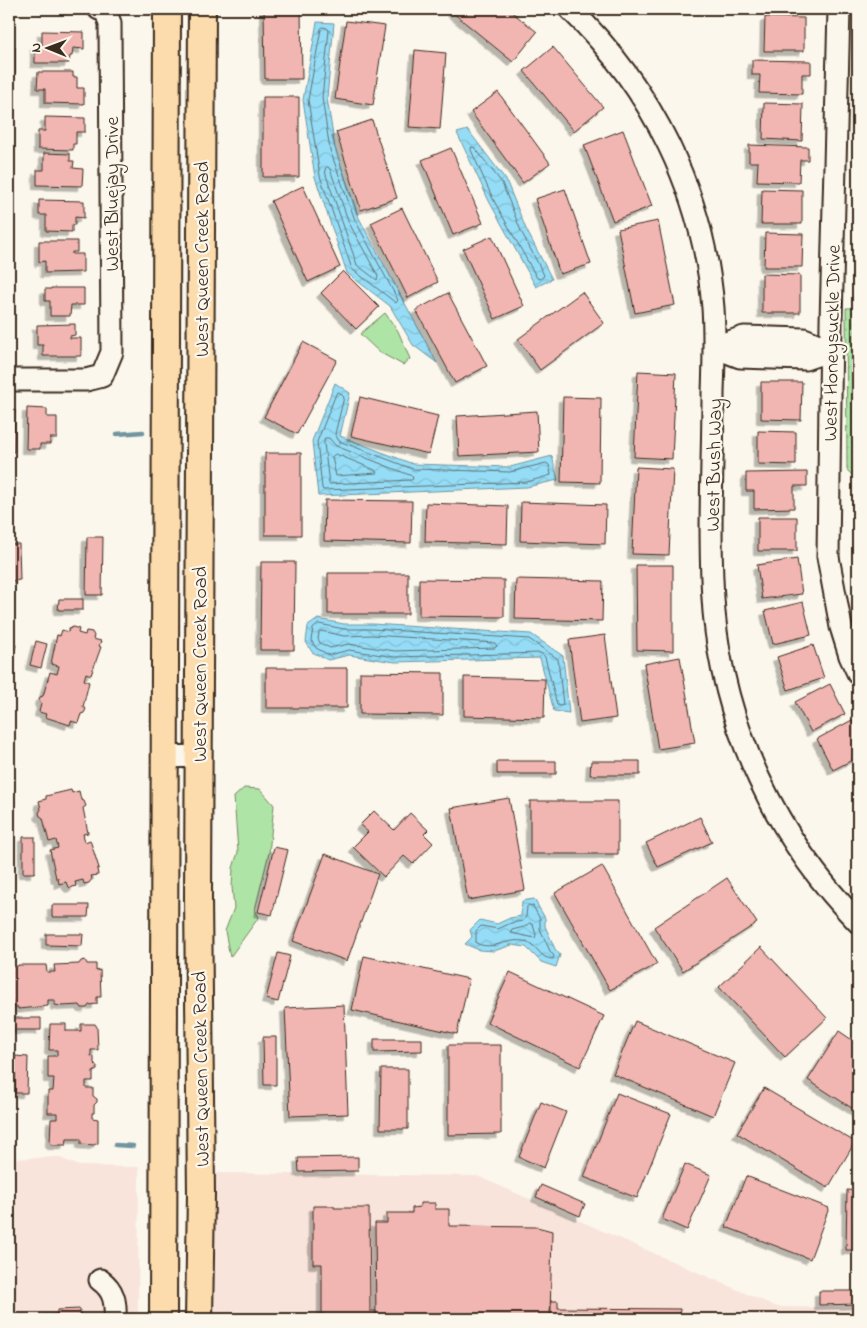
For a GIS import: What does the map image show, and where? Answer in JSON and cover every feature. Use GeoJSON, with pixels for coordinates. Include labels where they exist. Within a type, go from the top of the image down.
{"type":"FeatureCollection","features":[{"type":"Feature","properties":{"kind":"main road","name":"West Queen Creek Road"},"geometry":{"type":"LineString","coordinates":[[163,1319],[167,9]]}},
{"type":"Feature","properties":{"kind":"main road","name":"West Queen Creek Road"},"geometry":{"type":"LineString","coordinates":[[199,1319],[201,1194],[199,756],[202,9]]}},
{"type":"Feature","properties":{"kind":"main road"},"geometry":{"type":"LineString","coordinates":[[163,1232],[176,1300],[177,1319]]}},
{"type":"Feature","properties":{"kind":"street","name":"West Bush Way"},"geometry":{"type":"LineString","coordinates":[[570,9],[599,39],[630,78],[657,122],[682,173],[694,204],[708,267],[713,310],[711,562],[714,613],[721,662],[738,726],[747,750],[780,820],[815,872],[858,922]]}},
{"type":"Feature","properties":{"kind":"street","name":"West Honeysuckle Drive"},"geometry":{"type":"LineString","coordinates":[[839,9],[828,557],[841,627],[850,656],[858,673]]}},
{"type":"Feature","properties":{"kind":"street","name":"West Bluejay Drive"},"geometry":{"type":"LineString","coordinates":[[9,380],[86,380],[102,376],[112,352],[110,23],[102,10]]}},
{"type":"Feature","properties":{"kind":"street"},"geometry":{"type":"LineString","coordinates":[[714,347],[744,337],[804,339],[831,350]]}},
{"type":"Feature","properties":{"kind":"street"},"geometry":{"type":"LineString","coordinates":[[166,757],[199,756]]}},
{"type":"Feature","properties":{"kind":"street"},"geometry":{"type":"LineString","coordinates":[[100,1280],[110,1287],[113,1294],[115,1319]]}},
{"type":"Feature","properties":{"kind":"shaded area"},"geometry":{"type":"Polygon","coordinates":[[[58,1157],[79,1166],[139,1167],[138,1319],[9,1319],[9,1159],[58,1157]]]}},
{"type":"Feature","properties":{"kind":"shaded area"},"geometry":{"type":"Polygon","coordinates":[[[215,1173],[477,1176],[777,1307],[858,1308],[858,1319],[214,1319],[215,1173]]]}},
{"type":"Feature","properties":{"kind":"green space"},"geometry":{"type":"Polygon","coordinates":[[[846,308],[858,308],[858,481],[847,470],[846,308]]]}},
{"type":"Feature","properties":{"kind":"green space"},"geometry":{"type":"Polygon","coordinates":[[[385,313],[398,331],[410,359],[403,365],[379,352],[360,334],[385,313]]]}},
{"type":"Feature","properties":{"kind":"green space"},"geometry":{"type":"Polygon","coordinates":[[[244,788],[260,789],[274,805],[269,853],[255,910],[259,917],[230,957],[225,931],[234,908],[233,868],[238,852],[234,797],[244,788]]]}},
{"type":"Feature","properties":{"kind":"water"},"geometry":{"type":"Polygon","coordinates":[[[317,22],[334,23],[327,98],[335,148],[359,218],[437,363],[413,345],[390,306],[347,273],[315,177],[303,100],[317,22]]]}},
{"type":"Feature","properties":{"kind":"water"},"geometry":{"type":"Polygon","coordinates":[[[468,130],[506,180],[526,229],[552,279],[536,287],[489,201],[457,133],[468,130]]]}},
{"type":"Feature","properties":{"kind":"water"},"geometry":{"type":"Polygon","coordinates":[[[335,383],[350,393],[340,436],[413,464],[510,467],[552,456],[558,480],[527,487],[318,496],[312,441],[335,383]]]}},
{"type":"Feature","properties":{"kind":"water"},"geometry":{"type":"Polygon","coordinates":[[[318,619],[344,624],[531,634],[563,656],[569,713],[554,711],[540,658],[395,662],[349,655],[328,660],[312,652],[306,642],[308,626],[318,619]]]}},
{"type":"Feature","properties":{"kind":"water"},"geometry":{"type":"Polygon","coordinates":[[[534,899],[545,918],[545,926],[555,949],[560,955],[556,967],[541,962],[526,947],[512,945],[494,951],[479,950],[465,944],[472,937],[470,930],[480,920],[497,924],[510,918],[521,916],[522,901],[534,899]]]}},
{"type":"Feature","properties":{"kind":"building"},"geometry":{"type":"Polygon","coordinates":[[[264,9],[301,9],[302,79],[265,79],[264,9]]]}},
{"type":"Feature","properties":{"kind":"building"},"geometry":{"type":"Polygon","coordinates":[[[455,9],[508,9],[537,32],[513,62],[452,12],[455,9]]]}},
{"type":"Feature","properties":{"kind":"building"},"geometry":{"type":"Polygon","coordinates":[[[765,17],[804,18],[804,51],[764,51],[765,17]]]}},
{"type":"Feature","properties":{"kind":"building"},"geometry":{"type":"Polygon","coordinates":[[[346,21],[385,26],[373,105],[335,99],[346,21]]]}},
{"type":"Feature","properties":{"kind":"building"},"geometry":{"type":"Polygon","coordinates":[[[42,31],[84,32],[84,49],[73,48],[69,63],[35,63],[35,45],[42,45],[42,31]]]}},
{"type":"Feature","properties":{"kind":"building"},"geometry":{"type":"Polygon","coordinates":[[[9,47],[15,47],[15,73],[9,73],[9,47]]]}},
{"type":"Feature","properties":{"kind":"building"},"geometry":{"type":"Polygon","coordinates":[[[553,47],[603,107],[574,131],[524,71],[553,47]]]}},
{"type":"Feature","properties":{"kind":"building"},"geometry":{"type":"Polygon","coordinates":[[[415,50],[446,53],[440,129],[409,127],[415,50]]]}},
{"type":"Feature","properties":{"kind":"building"},"geometry":{"type":"Polygon","coordinates":[[[752,60],[811,61],[811,74],[802,74],[802,94],[759,93],[760,75],[752,75],[752,60]]]}},
{"type":"Feature","properties":{"kind":"building"},"geometry":{"type":"Polygon","coordinates":[[[38,72],[73,72],[73,77],[77,77],[77,88],[84,88],[84,104],[45,103],[45,89],[37,89],[38,72]]]}},
{"type":"Feature","properties":{"kind":"building"},"geometry":{"type":"Polygon","coordinates":[[[498,92],[550,163],[523,183],[471,112],[498,92]]]}},
{"type":"Feature","properties":{"kind":"building"},"geometry":{"type":"Polygon","coordinates":[[[263,97],[299,97],[299,177],[263,177],[263,97]]]}},
{"type":"Feature","properties":{"kind":"building"},"geometry":{"type":"Polygon","coordinates":[[[764,103],[803,104],[802,141],[763,139],[764,103]]]}},
{"type":"Feature","properties":{"kind":"building"},"geometry":{"type":"Polygon","coordinates":[[[45,117],[85,118],[85,132],[76,132],[76,144],[73,144],[73,150],[38,149],[38,131],[45,131],[45,117]]]}},
{"type":"Feature","properties":{"kind":"building"},"geometry":{"type":"Polygon","coordinates":[[[372,120],[397,198],[361,210],[336,132],[372,120]]]}},
{"type":"Feature","properties":{"kind":"building"},"geometry":{"type":"Polygon","coordinates":[[[623,130],[652,206],[613,221],[584,145],[623,130]]]}},
{"type":"Feature","properties":{"kind":"building"},"geometry":{"type":"Polygon","coordinates":[[[749,145],[808,147],[808,160],[800,160],[799,182],[757,181],[758,162],[749,162],[749,145]]]}},
{"type":"Feature","properties":{"kind":"building"},"geometry":{"type":"Polygon","coordinates":[[[451,148],[483,223],[453,235],[422,160],[451,148]]]}},
{"type":"Feature","properties":{"kind":"building"},"geometry":{"type":"Polygon","coordinates":[[[44,153],[70,154],[70,161],[74,161],[73,168],[83,169],[82,186],[37,185],[37,170],[44,170],[44,153]]]}},
{"type":"Feature","properties":{"kind":"building"},"geometry":{"type":"Polygon","coordinates":[[[303,186],[340,267],[308,282],[271,201],[303,186]]]}},
{"type":"Feature","properties":{"kind":"building"},"geometry":{"type":"Polygon","coordinates":[[[565,189],[591,264],[560,274],[535,199],[565,189]]]}},
{"type":"Feature","properties":{"kind":"building"},"geometry":{"type":"Polygon","coordinates":[[[762,189],[802,190],[802,224],[761,224],[762,189]]]}},
{"type":"Feature","properties":{"kind":"building"},"geometry":{"type":"Polygon","coordinates":[[[39,200],[84,201],[84,218],[75,217],[75,225],[72,225],[72,232],[46,231],[46,215],[39,215],[39,200]]]}},
{"type":"Feature","properties":{"kind":"building"},"geometry":{"type":"Polygon","coordinates":[[[402,208],[438,282],[408,298],[371,223],[402,208]]]}},
{"type":"Feature","properties":{"kind":"building"},"geometry":{"type":"Polygon","coordinates":[[[658,221],[675,305],[635,313],[618,229],[658,221]]]}},
{"type":"Feature","properties":{"kind":"building"},"geometry":{"type":"Polygon","coordinates":[[[765,233],[803,234],[802,267],[764,267],[765,233]]]}},
{"type":"Feature","properties":{"kind":"building"},"geometry":{"type":"Polygon","coordinates":[[[492,236],[524,306],[495,319],[463,249],[492,236]]]}},
{"type":"Feature","properties":{"kind":"building"},"geometry":{"type":"Polygon","coordinates":[[[39,241],[77,241],[77,252],[72,252],[72,254],[83,254],[83,272],[45,273],[45,261],[39,262],[39,241]]]}},
{"type":"Feature","properties":{"kind":"building"},"geometry":{"type":"Polygon","coordinates":[[[343,271],[379,307],[356,329],[321,293],[343,271]]]}},
{"type":"Feature","properties":{"kind":"building"},"geometry":{"type":"Polygon","coordinates":[[[762,274],[800,275],[800,313],[762,313],[762,274]]]}},
{"type":"Feature","properties":{"kind":"building"},"geometry":{"type":"Polygon","coordinates":[[[84,288],[84,305],[71,305],[70,316],[50,316],[50,301],[45,301],[45,289],[84,288]]]}},
{"type":"Feature","properties":{"kind":"building"},"geometry":{"type":"Polygon","coordinates":[[[582,292],[604,323],[540,370],[518,339],[582,292]]]}},
{"type":"Feature","properties":{"kind":"building"},"geometry":{"type":"Polygon","coordinates":[[[448,293],[487,366],[455,383],[416,310],[448,293]]]}},
{"type":"Feature","properties":{"kind":"building"},"geometry":{"type":"Polygon","coordinates":[[[75,324],[75,335],[70,336],[70,338],[81,338],[81,356],[43,356],[43,345],[37,345],[37,325],[75,324]]]}},
{"type":"Feature","properties":{"kind":"building"},"geometry":{"type":"Polygon","coordinates":[[[303,342],[337,360],[297,434],[264,417],[303,342]]]}},
{"type":"Feature","properties":{"kind":"building"},"geometry":{"type":"Polygon","coordinates":[[[638,371],[676,373],[672,459],[634,457],[638,371]]]}},
{"type":"Feature","properties":{"kind":"building"},"geometry":{"type":"Polygon","coordinates":[[[761,382],[802,382],[801,420],[761,419],[761,382]]]}},
{"type":"Feature","properties":{"kind":"building"},"geometry":{"type":"Polygon","coordinates":[[[360,397],[438,416],[429,454],[351,436],[360,397]]]}},
{"type":"Feature","properties":{"kind":"building"},"geometry":{"type":"Polygon","coordinates":[[[563,397],[601,398],[600,483],[561,482],[563,397]]]}},
{"type":"Feature","properties":{"kind":"building"},"geometry":{"type":"Polygon","coordinates":[[[27,408],[47,409],[47,417],[57,417],[57,438],[50,438],[50,444],[40,444],[40,449],[26,449],[27,408]]]}},
{"type":"Feature","properties":{"kind":"building"},"geometry":{"type":"Polygon","coordinates":[[[9,410],[15,410],[14,452],[9,452],[9,410]]]}},
{"type":"Feature","properties":{"kind":"building"},"geometry":{"type":"Polygon","coordinates":[[[537,411],[539,452],[459,456],[457,416],[537,411]]]}},
{"type":"Feature","properties":{"kind":"building"},"geometry":{"type":"Polygon","coordinates":[[[758,431],[796,432],[796,465],[758,464],[758,431]]]}},
{"type":"Feature","properties":{"kind":"building"},"geometry":{"type":"Polygon","coordinates":[[[265,453],[301,453],[301,535],[265,535],[265,453]]]}},
{"type":"Feature","properties":{"kind":"building"},"geometry":{"type":"Polygon","coordinates":[[[636,467],[673,469],[669,555],[632,554],[636,467]]]}},
{"type":"Feature","properties":{"kind":"building"},"geometry":{"type":"Polygon","coordinates":[[[807,472],[807,486],[794,486],[794,508],[754,509],[754,491],[746,491],[746,473],[807,472]]]}},
{"type":"Feature","properties":{"kind":"building"},"geometry":{"type":"Polygon","coordinates":[[[325,500],[412,501],[411,543],[324,541],[325,500]]]}},
{"type":"Feature","properties":{"kind":"building"},"geometry":{"type":"Polygon","coordinates":[[[521,502],[606,505],[605,544],[520,541],[521,502]]]}},
{"type":"Feature","properties":{"kind":"building"},"geometry":{"type":"Polygon","coordinates":[[[426,503],[508,506],[507,544],[425,542],[426,503]]]}},
{"type":"Feature","properties":{"kind":"building"},"geometry":{"type":"Polygon","coordinates":[[[758,517],[797,517],[797,551],[758,551],[758,517]]]}},
{"type":"Feature","properties":{"kind":"building"},"geometry":{"type":"Polygon","coordinates":[[[87,537],[103,537],[102,595],[86,595],[87,537]]]}},
{"type":"Feature","properties":{"kind":"building"},"geometry":{"type":"Polygon","coordinates":[[[9,544],[19,544],[20,580],[9,581],[9,544]]]}},
{"type":"Feature","properties":{"kind":"building"},"geometry":{"type":"Polygon","coordinates":[[[797,559],[802,594],[762,599],[757,565],[797,559]]]}},
{"type":"Feature","properties":{"kind":"building"},"geometry":{"type":"Polygon","coordinates":[[[261,562],[295,562],[294,650],[260,650],[261,562]]]}},
{"type":"Feature","properties":{"kind":"building"},"geometry":{"type":"Polygon","coordinates":[[[636,565],[673,565],[673,651],[637,650],[636,565]]]}},
{"type":"Feature","properties":{"kind":"building"},"geometry":{"type":"Polygon","coordinates":[[[328,573],[408,573],[408,614],[328,614],[328,573]]]}},
{"type":"Feature","properties":{"kind":"building"},"geometry":{"type":"Polygon","coordinates":[[[419,579],[504,580],[504,617],[419,616],[419,579]]]}},
{"type":"Feature","properties":{"kind":"building"},"geometry":{"type":"Polygon","coordinates":[[[516,579],[603,581],[602,621],[515,619],[516,579]]]}},
{"type":"Feature","properties":{"kind":"building"},"geometry":{"type":"Polygon","coordinates":[[[59,599],[83,599],[83,610],[58,610],[59,599]]]}},
{"type":"Feature","properties":{"kind":"building"},"geometry":{"type":"Polygon","coordinates":[[[803,602],[811,635],[773,644],[765,611],[803,602]]]}},
{"type":"Feature","properties":{"kind":"building"},"geometry":{"type":"Polygon","coordinates":[[[73,627],[79,629],[78,633],[85,635],[86,631],[92,632],[93,639],[101,641],[99,646],[101,647],[91,675],[86,673],[84,680],[89,682],[83,707],[86,709],[81,714],[78,723],[71,721],[70,725],[45,717],[46,714],[39,712],[41,704],[39,701],[40,697],[43,696],[50,672],[57,674],[59,666],[51,664],[57,635],[60,636],[62,630],[68,632],[73,627]]]}},
{"type":"Feature","properties":{"kind":"building"},"geometry":{"type":"Polygon","coordinates":[[[605,635],[616,718],[580,723],[569,640],[605,635]]]}},
{"type":"Feature","properties":{"kind":"building"},"geometry":{"type":"Polygon","coordinates":[[[36,641],[47,644],[41,668],[30,665],[36,641]]]}},
{"type":"Feature","properties":{"kind":"building"},"geometry":{"type":"Polygon","coordinates":[[[9,642],[16,645],[9,672],[9,642]]]}},
{"type":"Feature","properties":{"kind":"building"},"geometry":{"type":"Polygon","coordinates":[[[813,645],[824,678],[788,690],[777,657],[813,645]]]}},
{"type":"Feature","properties":{"kind":"building"},"geometry":{"type":"Polygon","coordinates":[[[680,657],[695,743],[658,749],[644,664],[680,657]]]}},
{"type":"Feature","properties":{"kind":"building"},"geometry":{"type":"Polygon","coordinates":[[[266,668],[347,668],[347,708],[266,708],[266,668]]]}},
{"type":"Feature","properties":{"kind":"building"},"geometry":{"type":"Polygon","coordinates":[[[360,672],[443,673],[443,715],[360,714],[360,672]]]}},
{"type":"Feature","properties":{"kind":"building"},"geometry":{"type":"Polygon","coordinates":[[[464,677],[545,679],[544,718],[464,716],[464,677]]]}},
{"type":"Feature","properties":{"kind":"building"},"geometry":{"type":"Polygon","coordinates":[[[830,684],[845,714],[811,732],[795,702],[830,684]]]}},
{"type":"Feature","properties":{"kind":"building"},"geometry":{"type":"Polygon","coordinates":[[[852,720],[858,732],[858,757],[833,770],[817,739],[852,720]]]}},
{"type":"Feature","properties":{"kind":"building"},"geometry":{"type":"Polygon","coordinates":[[[497,761],[556,761],[556,774],[497,774],[497,761]]]}},
{"type":"Feature","properties":{"kind":"building"},"geometry":{"type":"Polygon","coordinates":[[[591,761],[640,761],[640,775],[590,775],[591,761]]]}},
{"type":"Feature","properties":{"kind":"building"},"geometry":{"type":"Polygon","coordinates":[[[71,790],[72,793],[79,791],[81,800],[84,801],[86,806],[83,808],[88,833],[83,834],[85,842],[90,840],[99,868],[97,869],[98,875],[91,876],[92,879],[89,883],[84,884],[83,880],[75,882],[76,886],[70,888],[66,882],[59,884],[58,878],[56,878],[50,850],[58,848],[56,840],[49,842],[43,818],[39,813],[41,809],[39,801],[46,799],[46,796],[71,790]]]}},
{"type":"Feature","properties":{"kind":"building"},"geometry":{"type":"Polygon","coordinates":[[[509,798],[525,890],[468,900],[451,808],[509,798]]]}},
{"type":"Feature","properties":{"kind":"building"},"geometry":{"type":"Polygon","coordinates":[[[530,801],[618,801],[618,854],[530,854],[530,801]]]}},
{"type":"Feature","properties":{"kind":"building"},"geometry":{"type":"Polygon","coordinates":[[[374,811],[394,830],[410,813],[428,830],[424,834],[433,843],[413,864],[404,856],[384,877],[353,847],[368,832],[360,825],[374,811]]]}},
{"type":"Feature","properties":{"kind":"building"},"geometry":{"type":"Polygon","coordinates":[[[700,817],[712,842],[658,867],[646,843],[700,817]]]}},
{"type":"Feature","properties":{"kind":"building"},"geometry":{"type":"Polygon","coordinates":[[[23,837],[35,837],[35,873],[23,873],[23,837]]]}},
{"type":"Feature","properties":{"kind":"building"},"geometry":{"type":"Polygon","coordinates":[[[274,847],[288,850],[272,915],[258,912],[274,847]]]}},
{"type":"Feature","properties":{"kind":"building"},"geometry":{"type":"Polygon","coordinates":[[[325,854],[378,874],[347,961],[293,941],[325,854]]]}},
{"type":"Feature","properties":{"kind":"building"},"geometry":{"type":"Polygon","coordinates":[[[602,866],[657,964],[610,990],[555,893],[602,866]]]}},
{"type":"Feature","properties":{"kind":"building"},"geometry":{"type":"Polygon","coordinates":[[[727,878],[757,923],[683,971],[654,927],[727,878]]]}},
{"type":"Feature","properties":{"kind":"building"},"geometry":{"type":"Polygon","coordinates":[[[52,905],[89,905],[88,917],[52,917],[52,905]]]}},
{"type":"Feature","properties":{"kind":"building"},"geometry":{"type":"Polygon","coordinates":[[[46,934],[83,934],[82,946],[46,945],[46,934]]]}},
{"type":"Feature","properties":{"kind":"building"},"geometry":{"type":"Polygon","coordinates":[[[761,947],[827,1018],[785,1057],[719,987],[761,947]]]}},
{"type":"Feature","properties":{"kind":"building"},"geometry":{"type":"Polygon","coordinates":[[[278,953],[290,956],[278,1002],[266,999],[278,953]]]}},
{"type":"Feature","properties":{"kind":"building"},"geometry":{"type":"Polygon","coordinates":[[[364,956],[469,979],[457,1034],[352,1010],[364,956]]]}},
{"type":"Feature","properties":{"kind":"building"},"geometry":{"type":"Polygon","coordinates":[[[85,960],[87,964],[96,964],[96,971],[100,970],[101,997],[97,997],[97,1004],[82,1008],[80,1005],[55,1005],[55,1000],[48,1000],[48,1006],[18,1009],[18,1007],[13,1007],[12,1000],[9,1000],[9,974],[12,974],[11,967],[18,965],[46,965],[47,972],[55,972],[54,965],[79,964],[85,960]]]}},
{"type":"Feature","properties":{"kind":"building"},"geometry":{"type":"Polygon","coordinates":[[[510,972],[604,1016],[580,1067],[487,1022],[510,972]]]}},
{"type":"Feature","properties":{"kind":"building"},"geometry":{"type":"Polygon","coordinates":[[[344,1005],[348,1114],[290,1116],[285,1008],[344,1005]]]}},
{"type":"Feature","properties":{"kind":"building"},"geometry":{"type":"Polygon","coordinates":[[[9,1018],[41,1018],[41,1030],[9,1030],[9,1018]]]}},
{"type":"Feature","properties":{"kind":"building"},"geometry":{"type":"Polygon","coordinates":[[[635,1021],[735,1063],[713,1116],[613,1074],[635,1021]]]}},
{"type":"Feature","properties":{"kind":"building"},"geometry":{"type":"Polygon","coordinates":[[[50,1024],[66,1024],[66,1031],[81,1031],[81,1024],[95,1024],[97,1027],[98,1050],[91,1050],[91,1056],[94,1056],[97,1070],[93,1072],[93,1081],[86,1081],[86,1088],[93,1088],[93,1096],[97,1099],[94,1105],[94,1113],[92,1113],[92,1118],[98,1119],[98,1143],[94,1145],[81,1144],[81,1139],[67,1139],[66,1145],[52,1145],[50,1142],[51,1119],[57,1119],[57,1113],[48,1113],[48,1091],[53,1091],[54,1078],[48,1078],[48,1056],[57,1056],[57,1050],[49,1050],[50,1024]]]}},
{"type":"Feature","properties":{"kind":"building"},"geometry":{"type":"Polygon","coordinates":[[[839,1031],[858,1044],[858,1112],[808,1080],[839,1031]]]}},
{"type":"Feature","properties":{"kind":"building"},"geometry":{"type":"Polygon","coordinates":[[[263,1037],[276,1037],[276,1085],[264,1085],[263,1037]]]}},
{"type":"Feature","properties":{"kind":"building"},"geometry":{"type":"Polygon","coordinates":[[[374,1039],[422,1039],[422,1051],[374,1052],[374,1039]]]}},
{"type":"Feature","properties":{"kind":"building"},"geometry":{"type":"Polygon","coordinates":[[[448,1045],[501,1045],[501,1134],[448,1135],[448,1045]]]}},
{"type":"Feature","properties":{"kind":"building"},"geometry":{"type":"Polygon","coordinates":[[[15,1056],[28,1057],[27,1093],[15,1093],[15,1056]]]}},
{"type":"Feature","properties":{"kind":"building"},"geometry":{"type":"Polygon","coordinates":[[[381,1069],[408,1069],[408,1129],[380,1129],[381,1069]]]}},
{"type":"Feature","properties":{"kind":"building"},"geometry":{"type":"Polygon","coordinates":[[[764,1088],[855,1142],[828,1188],[737,1133],[764,1088]]]}},
{"type":"Feature","properties":{"kind":"building"},"geometry":{"type":"Polygon","coordinates":[[[617,1093],[671,1114],[637,1198],[584,1177],[617,1093]]]}},
{"type":"Feature","properties":{"kind":"building"},"geometry":{"type":"Polygon","coordinates":[[[541,1102],[566,1112],[544,1168],[519,1157],[541,1102]]]}},
{"type":"Feature","properties":{"kind":"building"},"geometry":{"type":"Polygon","coordinates":[[[358,1157],[358,1171],[299,1172],[298,1158],[358,1157]]]}},
{"type":"Feature","properties":{"kind":"building"},"geometry":{"type":"Polygon","coordinates":[[[685,1164],[711,1175],[687,1230],[662,1219],[685,1164]]]}},
{"type":"Feature","properties":{"kind":"building"},"geometry":{"type":"Polygon","coordinates":[[[746,1176],[829,1208],[810,1259],[726,1227],[746,1176]]]}},
{"type":"Feature","properties":{"kind":"building"},"geometry":{"type":"Polygon","coordinates":[[[541,1185],[585,1204],[580,1216],[536,1197],[541,1185]]]}},
{"type":"Feature","properties":{"kind":"building"},"geometry":{"type":"Polygon","coordinates":[[[847,1190],[858,1191],[858,1250],[846,1250],[847,1190]]]}},
{"type":"Feature","properties":{"kind":"building"},"geometry":{"type":"Polygon","coordinates":[[[420,1203],[435,1203],[435,1209],[449,1209],[449,1226],[537,1227],[552,1231],[550,1319],[376,1319],[375,1223],[387,1223],[387,1213],[412,1213],[412,1208],[420,1207],[420,1203]]]}},
{"type":"Feature","properties":{"kind":"building"},"geometry":{"type":"Polygon","coordinates":[[[313,1206],[369,1208],[370,1311],[376,1311],[376,1319],[322,1319],[322,1264],[313,1264],[313,1206]]]}},
{"type":"Feature","properties":{"kind":"building"},"geometry":{"type":"Polygon","coordinates":[[[819,1291],[858,1291],[858,1304],[819,1305],[819,1291]]]}},
{"type":"Feature","properties":{"kind":"building"},"geometry":{"type":"Polygon","coordinates":[[[551,1301],[558,1301],[558,1308],[680,1309],[679,1319],[551,1319],[551,1301]]]}},
{"type":"Feature","properties":{"kind":"building"},"geometry":{"type":"Polygon","coordinates":[[[80,1309],[80,1316],[93,1316],[93,1319],[42,1319],[42,1315],[57,1314],[57,1310],[80,1309]]]}},
{"type":"Feature","properties":{"kind":"waterway"},"geometry":{"type":"LineString","coordinates":[[117,434],[143,432]]}},
{"type":"Feature","properties":{"kind":"waterway"},"geometry":{"type":"LineString","coordinates":[[115,1145],[133,1146]]}}]}
